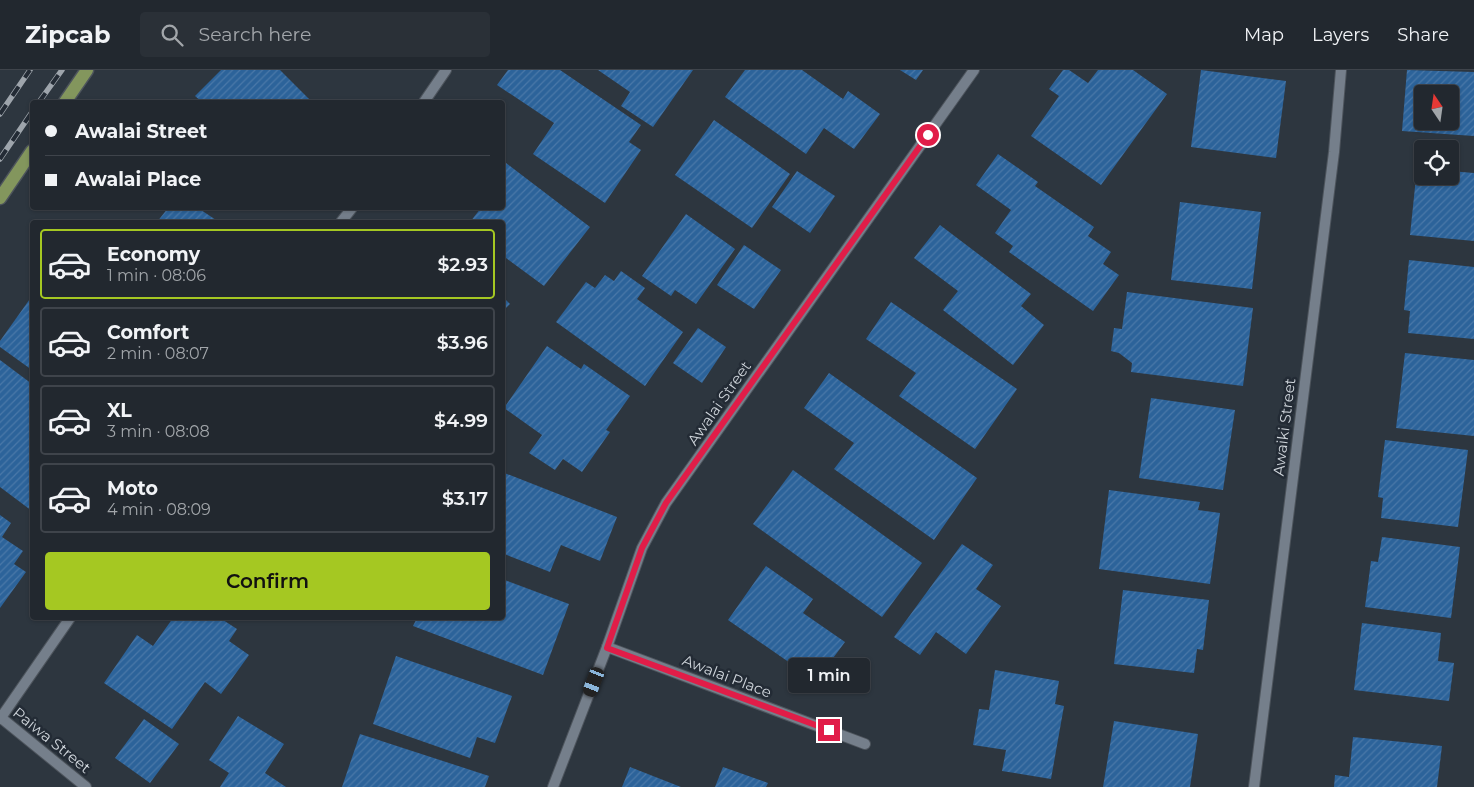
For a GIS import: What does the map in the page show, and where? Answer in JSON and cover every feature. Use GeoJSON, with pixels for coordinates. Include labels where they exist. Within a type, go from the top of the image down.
{"type":"FeatureCollection","features":[{"type":"Feature","properties":{"kind":"main road"},"geometry":{"type":"LineString","coordinates":[[66,100],[87,70]]}},
{"type":"Feature","properties":{"kind":"main road"},"geometry":{"type":"LineString","coordinates":[[0,198],[30,153]]}},
{"type":"Feature","properties":{"kind":"street"},"geometry":{"type":"LineString","coordinates":[[425,100],[446,70]]}},
{"type":"Feature","properties":{"kind":"street","name":"Awalai Street"},"geometry":{"type":"LineString","coordinates":[[553,787],[607,648],[642,548],[666,503],[974,70]]}},
{"type":"Feature","properties":{"kind":"street","name":"Awaiki Street"},"geometry":{"type":"LineString","coordinates":[[1254,787],[1334,152],[1341,70]]}},
{"type":"Feature","properties":{"kind":"street"},"geometry":{"type":"LineString","coordinates":[[343,220],[350,210]]}},
{"type":"Feature","properties":{"kind":"street"},"geometry":{"type":"LineString","coordinates":[[0,718],[69,620]]}},
{"type":"Feature","properties":{"kind":"street","name":"Awalai Place"},"geometry":{"type":"LineString","coordinates":[[607,648],[865,744]]}},
{"type":"Feature","properties":{"kind":"street","name":"Paiwa Street"},"geometry":{"type":"LineString","coordinates":[[0,718],[86,787]]}},
{"type":"Feature","properties":{"kind":"building"},"geometry":{"type":"Polygon","coordinates":[[[221,70],[280,70],[310,100],[200,100],[195,96],[221,70]]]}},
{"type":"Feature","properties":{"kind":"building"},"geometry":{"type":"Polygon","coordinates":[[[508,70],[560,70],[641,125],[629,142],[641,150],[605,203],[533,154],[554,123],[497,85],[508,70]]]}},
{"type":"Feature","properties":{"kind":"building"},"geometry":{"type":"Polygon","coordinates":[[[598,70],[693,70],[653,127],[621,106],[630,92],[598,70]]]}},
{"type":"Feature","properties":{"kind":"building"},"geometry":{"type":"Polygon","coordinates":[[[745,70],[802,70],[843,99],[848,91],[880,114],[854,149],[824,128],[806,154],[725,97],[745,70]]]}},
{"type":"Feature","properties":{"kind":"building"},"geometry":{"type":"Polygon","coordinates":[[[900,70],[923,70],[916,80],[900,70]]]}},
{"type":"Feature","properties":{"kind":"building"},"geometry":{"type":"Polygon","coordinates":[[[1063,70],[1069,70],[1088,83],[1098,70],[1133,70],[1167,94],[1101,185],[1031,136],[1059,96],[1049,89],[1063,70]]]}},
{"type":"Feature","properties":{"kind":"building"},"geometry":{"type":"Polygon","coordinates":[[[1201,70],[1286,81],[1276,158],[1191,147],[1201,70]]]}},
{"type":"Feature","properties":{"kind":"building"},"geometry":{"type":"Polygon","coordinates":[[[1407,70],[1474,72],[1474,136],[1402,131],[1407,70]]]}},
{"type":"Feature","properties":{"kind":"building"},"geometry":{"type":"Polygon","coordinates":[[[714,120],[790,174],[752,228],[675,175],[714,120]]]}},
{"type":"Feature","properties":{"kind":"building"},"geometry":{"type":"Polygon","coordinates":[[[998,154],[1038,182],[1035,186],[1094,227],[1088,236],[1111,252],[1103,264],[1119,275],[1093,311],[1009,252],[1013,246],[995,233],[1011,210],[976,185],[998,154]]]}},
{"type":"Feature","properties":{"kind":"building"},"geometry":{"type":"Polygon","coordinates":[[[505,162],[590,227],[544,286],[505,257],[505,220],[472,220],[479,210],[505,210],[505,162]]]}},
{"type":"Feature","properties":{"kind":"building"},"geometry":{"type":"Polygon","coordinates":[[[797,171],[835,196],[810,233],[772,207],[797,171]]]}},
{"type":"Feature","properties":{"kind":"building"},"geometry":{"type":"Polygon","coordinates":[[[1459,172],[1474,173],[1474,241],[1410,235],[1415,185],[1459,185],[1459,172]]]}},
{"type":"Feature","properties":{"kind":"building"},"geometry":{"type":"Polygon","coordinates":[[[1180,202],[1261,212],[1252,289],[1171,280],[1180,202]]]}},
{"type":"Feature","properties":{"kind":"building"},"geometry":{"type":"Polygon","coordinates":[[[166,210],[201,210],[216,220],[159,220],[166,210]]]}},
{"type":"Feature","properties":{"kind":"building"},"geometry":{"type":"Polygon","coordinates":[[[686,214],[735,249],[696,304],[675,290],[671,296],[642,276],[686,214]]]}},
{"type":"Feature","properties":{"kind":"building"},"geometry":{"type":"Polygon","coordinates":[[[940,225],[1031,294],[1021,306],[1044,325],[1013,365],[943,310],[958,291],[914,258],[940,225]]]}},
{"type":"Feature","properties":{"kind":"building"},"geometry":{"type":"Polygon","coordinates":[[[744,245],[781,270],[754,309],[717,285],[744,245]]]}},
{"type":"Feature","properties":{"kind":"building"},"geometry":{"type":"Polygon","coordinates":[[[1409,260],[1474,267],[1474,339],[1408,333],[1410,311],[1404,310],[1409,260]]]}},
{"type":"Feature","properties":{"kind":"building"},"geometry":{"type":"Polygon","coordinates":[[[621,271],[645,288],[637,299],[683,332],[645,386],[556,322],[586,282],[595,288],[605,275],[614,281],[621,271]]]}},
{"type":"Feature","properties":{"kind":"building"},"geometry":{"type":"Polygon","coordinates":[[[1127,292],[1253,308],[1243,386],[1131,372],[1132,363],[1119,353],[1111,351],[1114,328],[1122,329],[1127,292]]]}},
{"type":"Feature","properties":{"kind":"building"},"geometry":{"type":"Polygon","coordinates":[[[30,299],[30,369],[0,347],[0,341],[30,299]]]}},
{"type":"Feature","properties":{"kind":"building"},"geometry":{"type":"Polygon","coordinates":[[[505,299],[510,304],[505,309],[505,299]]]}},
{"type":"Feature","properties":{"kind":"building"},"geometry":{"type":"Polygon","coordinates":[[[891,302],[1017,389],[975,449],[899,396],[916,373],[866,339],[891,302]]]}},
{"type":"Feature","properties":{"kind":"building"},"geometry":{"type":"Polygon","coordinates":[[[698,328],[726,347],[702,383],[673,363],[698,328]]]}},
{"type":"Feature","properties":{"kind":"building"},"geometry":{"type":"Polygon","coordinates":[[[547,346],[581,369],[584,364],[630,396],[606,430],[610,432],[582,472],[563,459],[555,470],[529,453],[542,435],[505,409],[547,346]]]}},
{"type":"Feature","properties":{"kind":"building"},"geometry":{"type":"Polygon","coordinates":[[[1405,353],[1474,360],[1474,436],[1396,428],[1405,353]]]}},
{"type":"Feature","properties":{"kind":"building"},"geometry":{"type":"Polygon","coordinates":[[[0,360],[30,382],[30,510],[0,487],[0,360]]]}},
{"type":"Feature","properties":{"kind":"building"},"geometry":{"type":"Polygon","coordinates":[[[829,373],[977,478],[934,540],[834,469],[854,443],[804,408],[829,373]]]}},
{"type":"Feature","properties":{"kind":"building"},"geometry":{"type":"Polygon","coordinates":[[[1151,398],[1235,410],[1223,490],[1139,478],[1151,398]]]}},
{"type":"Feature","properties":{"kind":"building"},"geometry":{"type":"Polygon","coordinates":[[[1385,440],[1468,450],[1458,527],[1381,518],[1383,498],[1378,497],[1385,440]]]}},
{"type":"Feature","properties":{"kind":"building"},"geometry":{"type":"Polygon","coordinates":[[[793,470],[922,563],[882,617],[753,524],[793,470]]]}},
{"type":"Feature","properties":{"kind":"building"},"geometry":{"type":"Polygon","coordinates":[[[505,473],[617,517],[600,561],[561,545],[550,572],[505,554],[505,473]]]}},
{"type":"Feature","properties":{"kind":"building"},"geometry":{"type":"Polygon","coordinates":[[[1109,490],[1200,502],[1198,510],[1220,513],[1210,584],[1099,569],[1109,490]]]}},
{"type":"Feature","properties":{"kind":"building"},"geometry":{"type":"Polygon","coordinates":[[[0,515],[11,523],[2,537],[23,551],[14,564],[26,572],[0,608],[0,515]]]}},
{"type":"Feature","properties":{"kind":"building"},"geometry":{"type":"Polygon","coordinates":[[[1382,537],[1460,547],[1451,618],[1365,607],[1371,561],[1378,562],[1382,537]]]}},
{"type":"Feature","properties":{"kind":"building"},"geometry":{"type":"Polygon","coordinates":[[[962,544],[993,565],[976,589],[1001,606],[966,654],[936,632],[920,655],[894,637],[962,544]]]}},
{"type":"Feature","properties":{"kind":"building"},"geometry":{"type":"Polygon","coordinates":[[[766,566],[813,599],[803,613],[845,642],[816,681],[728,620],[766,566]]]}},
{"type":"Feature","properties":{"kind":"building"},"geometry":{"type":"Polygon","coordinates":[[[505,580],[569,604],[543,675],[413,626],[416,620],[505,620],[505,580]]]}},
{"type":"Feature","properties":{"kind":"building"},"geometry":{"type":"Polygon","coordinates":[[[1123,590],[1209,600],[1203,650],[1197,649],[1194,673],[1114,664],[1123,590]]]}},
{"type":"Feature","properties":{"kind":"building"},"geometry":{"type":"Polygon","coordinates":[[[172,620],[223,620],[237,629],[229,641],[249,655],[221,694],[205,682],[172,729],[104,683],[137,635],[153,646],[172,620]]]}},
{"type":"Feature","properties":{"kind":"building"},"geometry":{"type":"Polygon","coordinates":[[[1362,623],[1441,633],[1438,661],[1454,663],[1449,701],[1354,690],[1362,623]]]}},
{"type":"Feature","properties":{"kind":"building"},"geometry":{"type":"Polygon","coordinates":[[[396,656],[512,696],[495,743],[477,737],[470,758],[373,724],[396,656]]]}},
{"type":"Feature","properties":{"kind":"building"},"geometry":{"type":"Polygon","coordinates":[[[995,670],[1059,681],[1055,704],[1064,706],[1051,779],[1002,771],[1006,750],[973,745],[979,709],[989,710],[995,670]]]}},
{"type":"Feature","properties":{"kind":"building"},"geometry":{"type":"Polygon","coordinates":[[[238,716],[284,744],[265,773],[286,787],[220,787],[229,773],[209,760],[238,716]]]}},
{"type":"Feature","properties":{"kind":"building"},"geometry":{"type":"Polygon","coordinates":[[[144,719],[179,744],[150,783],[115,758],[144,719]]]}},
{"type":"Feature","properties":{"kind":"building"},"geometry":{"type":"Polygon","coordinates":[[[1114,721],[1198,734],[1190,787],[1103,787],[1114,721]]]}},
{"type":"Feature","properties":{"kind":"building"},"geometry":{"type":"Polygon","coordinates":[[[360,734],[489,776],[485,787],[342,787],[360,734]]]}},
{"type":"Feature","properties":{"kind":"building"},"geometry":{"type":"Polygon","coordinates":[[[1353,737],[1442,746],[1437,787],[1334,787],[1335,775],[1349,777],[1353,737]]]}},
{"type":"Feature","properties":{"kind":"building"},"geometry":{"type":"Polygon","coordinates":[[[630,767],[681,787],[622,787],[630,767]]]}},
{"type":"Feature","properties":{"kind":"building"},"geometry":{"type":"Polygon","coordinates":[[[723,767],[768,783],[766,787],[715,787],[723,767]]]}},
{"type":"Feature","properties":{"kind":"railway"},"geometry":{"type":"LineString","coordinates":[[0,114],[30,70]]}},
{"type":"Feature","properties":{"kind":"railway"},"geometry":{"type":"LineString","coordinates":[[40,100],[62,70]]}},
{"type":"Feature","properties":{"kind":"railway"},"geometry":{"type":"LineString","coordinates":[[0,159],[30,115]]}},
{"type":"Feature","properties":{"kind":"route"},"geometry":{"type":"LineString","coordinates":[[829,730],[607,648],[642,548],[666,503],[928,135]]}}]}
